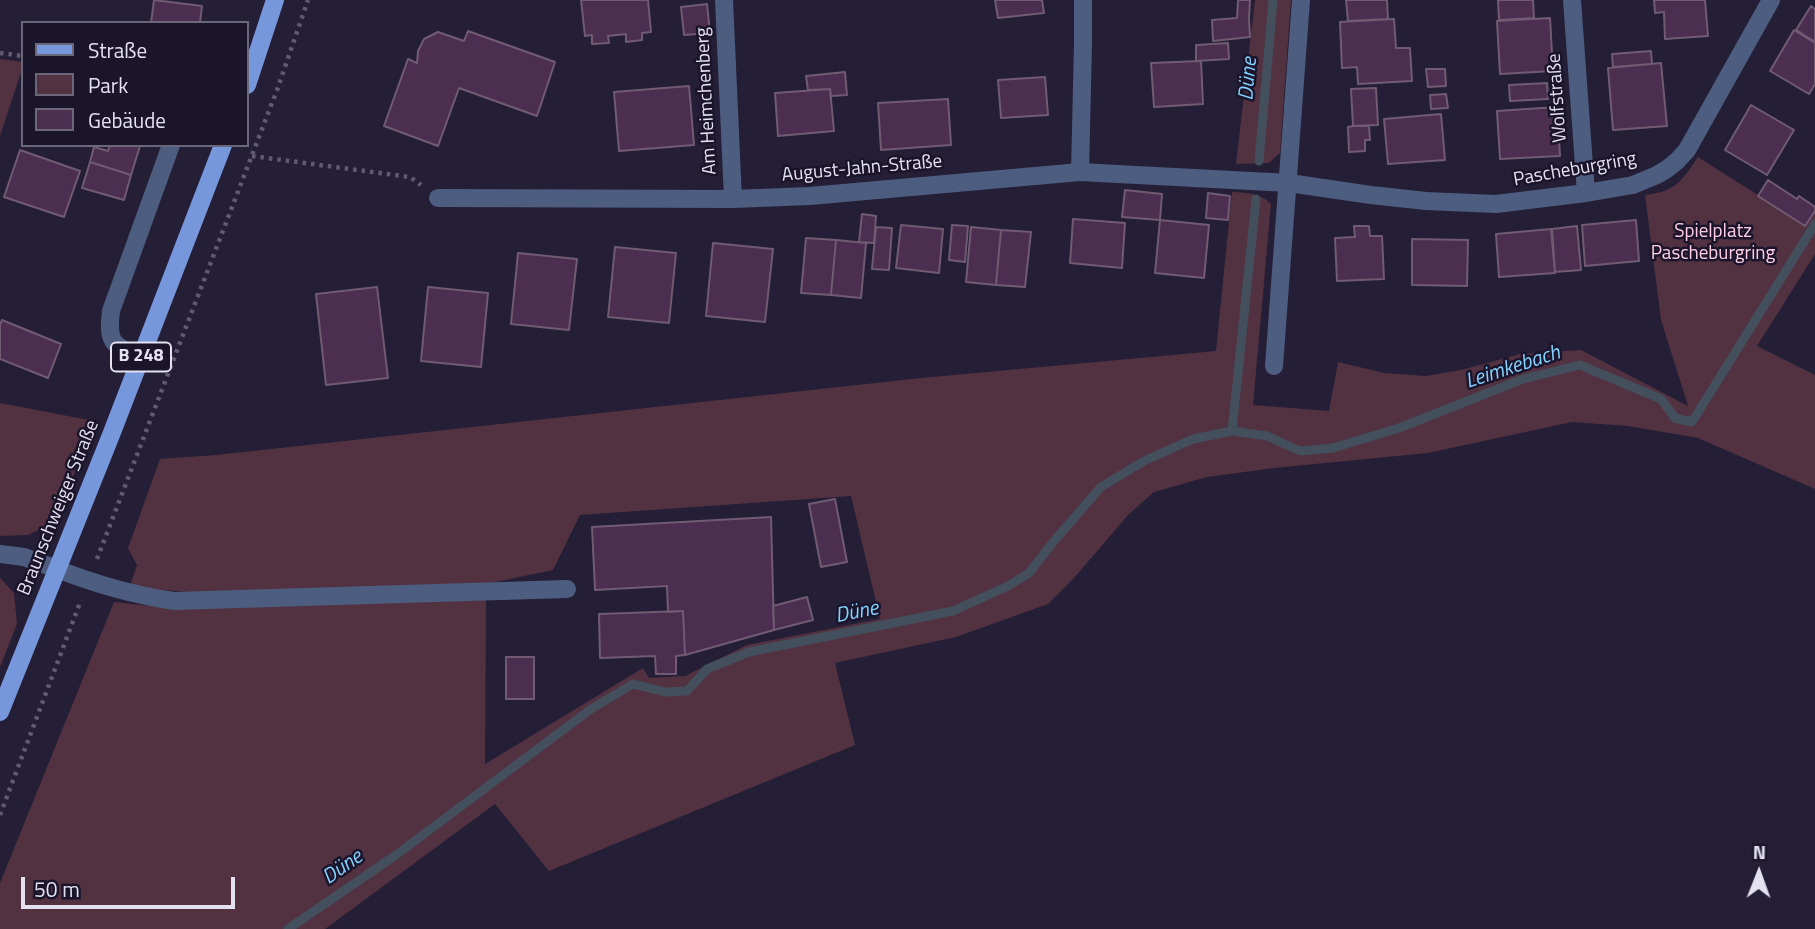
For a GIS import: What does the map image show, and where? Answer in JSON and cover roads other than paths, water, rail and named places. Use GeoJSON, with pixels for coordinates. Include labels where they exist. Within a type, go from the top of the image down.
{"type":"FeatureCollection","features":[{"type":"Feature","properties":{"kind":"main road"},"geometry":{"type":"LineString","coordinates":[[248,82],[275,0]]}},
{"type":"Feature","properties":{"kind":"main road","name":"Braunschweiger Straße"},"geometry":{"type":"LineString","coordinates":[[0,712],[222,147]]}},
{"type":"Feature","properties":{"kind":"street","name":"Am Heimchenberg"},"geometry":{"type":"LineString","coordinates":[[724,0],[733,199]]}},
{"type":"Feature","properties":{"kind":"street"},"geometry":{"type":"LineString","coordinates":[[1080,172],[1083,0]]}},
{"type":"Feature","properties":{"kind":"street"},"geometry":{"type":"LineString","coordinates":[[1274,366],[1301,0]]}},
{"type":"Feature","properties":{"kind":"street","name":"Wolfstraße"},"geometry":{"type":"LineString","coordinates":[[1572,0],[1586,193]]}},
{"type":"Feature","properties":{"kind":"street","name":"Pascheburgring"},"geometry":{"type":"LineString","coordinates":[[1289,183],[1371,195],[1472,204],[1518,202],[1586,193],[1648,180],[1667,169],[1687,150],[1771,0]]}},
{"type":"Feature","properties":{"kind":"street"},"geometry":{"type":"LineString","coordinates":[[140,359],[117,346],[112,339],[109,326],[111,311],[170,147]]}},
{"type":"Feature","properties":{"kind":"street","name":"August-Jahn-Straße"},"geometry":{"type":"LineString","coordinates":[[438,198],[733,199],[810,196],[1080,172],[1289,183]]}},
{"type":"Feature","properties":{"kind":"street"},"geometry":{"type":"LineString","coordinates":[[0,554],[24,556],[88,582],[174,601],[567,589]]}},
{"type":"Feature","properties":{"kind":"waterway","name":"Düne"},"geometry":{"type":"LineString","coordinates":[[1259,161],[1273,0]]}},
{"type":"Feature","properties":{"kind":"waterway","name":"Düne"},"geometry":{"type":"LineString","coordinates":[[1232,431],[1256,199]]}},
{"type":"Feature","properties":{"kind":"waterway","name":"Düne"},"geometry":{"type":"LineString","coordinates":[[288,929],[396,855],[591,709],[633,684],[665,692],[687,691],[707,669],[749,652],[953,611],[1008,586],[1029,573],[1101,487],[1144,461],[1193,439],[1232,431],[1267,436],[1300,451],[1333,448],[1399,428],[1523,379],[1580,365],[1661,399],[1675,418],[1692,422],[1815,224]]}},
{"type":"Feature","properties":{"kind":"park label","name":"Spielplatz Pascheburgring"},"geometry":{"type":"Point","coordinates":[1713,243]}},
{"type":"Feature","properties":{"kind":"water label","name":"Leimkebach"},"geometry":{"type":"Point","coordinates":[1513,368]}}]}
